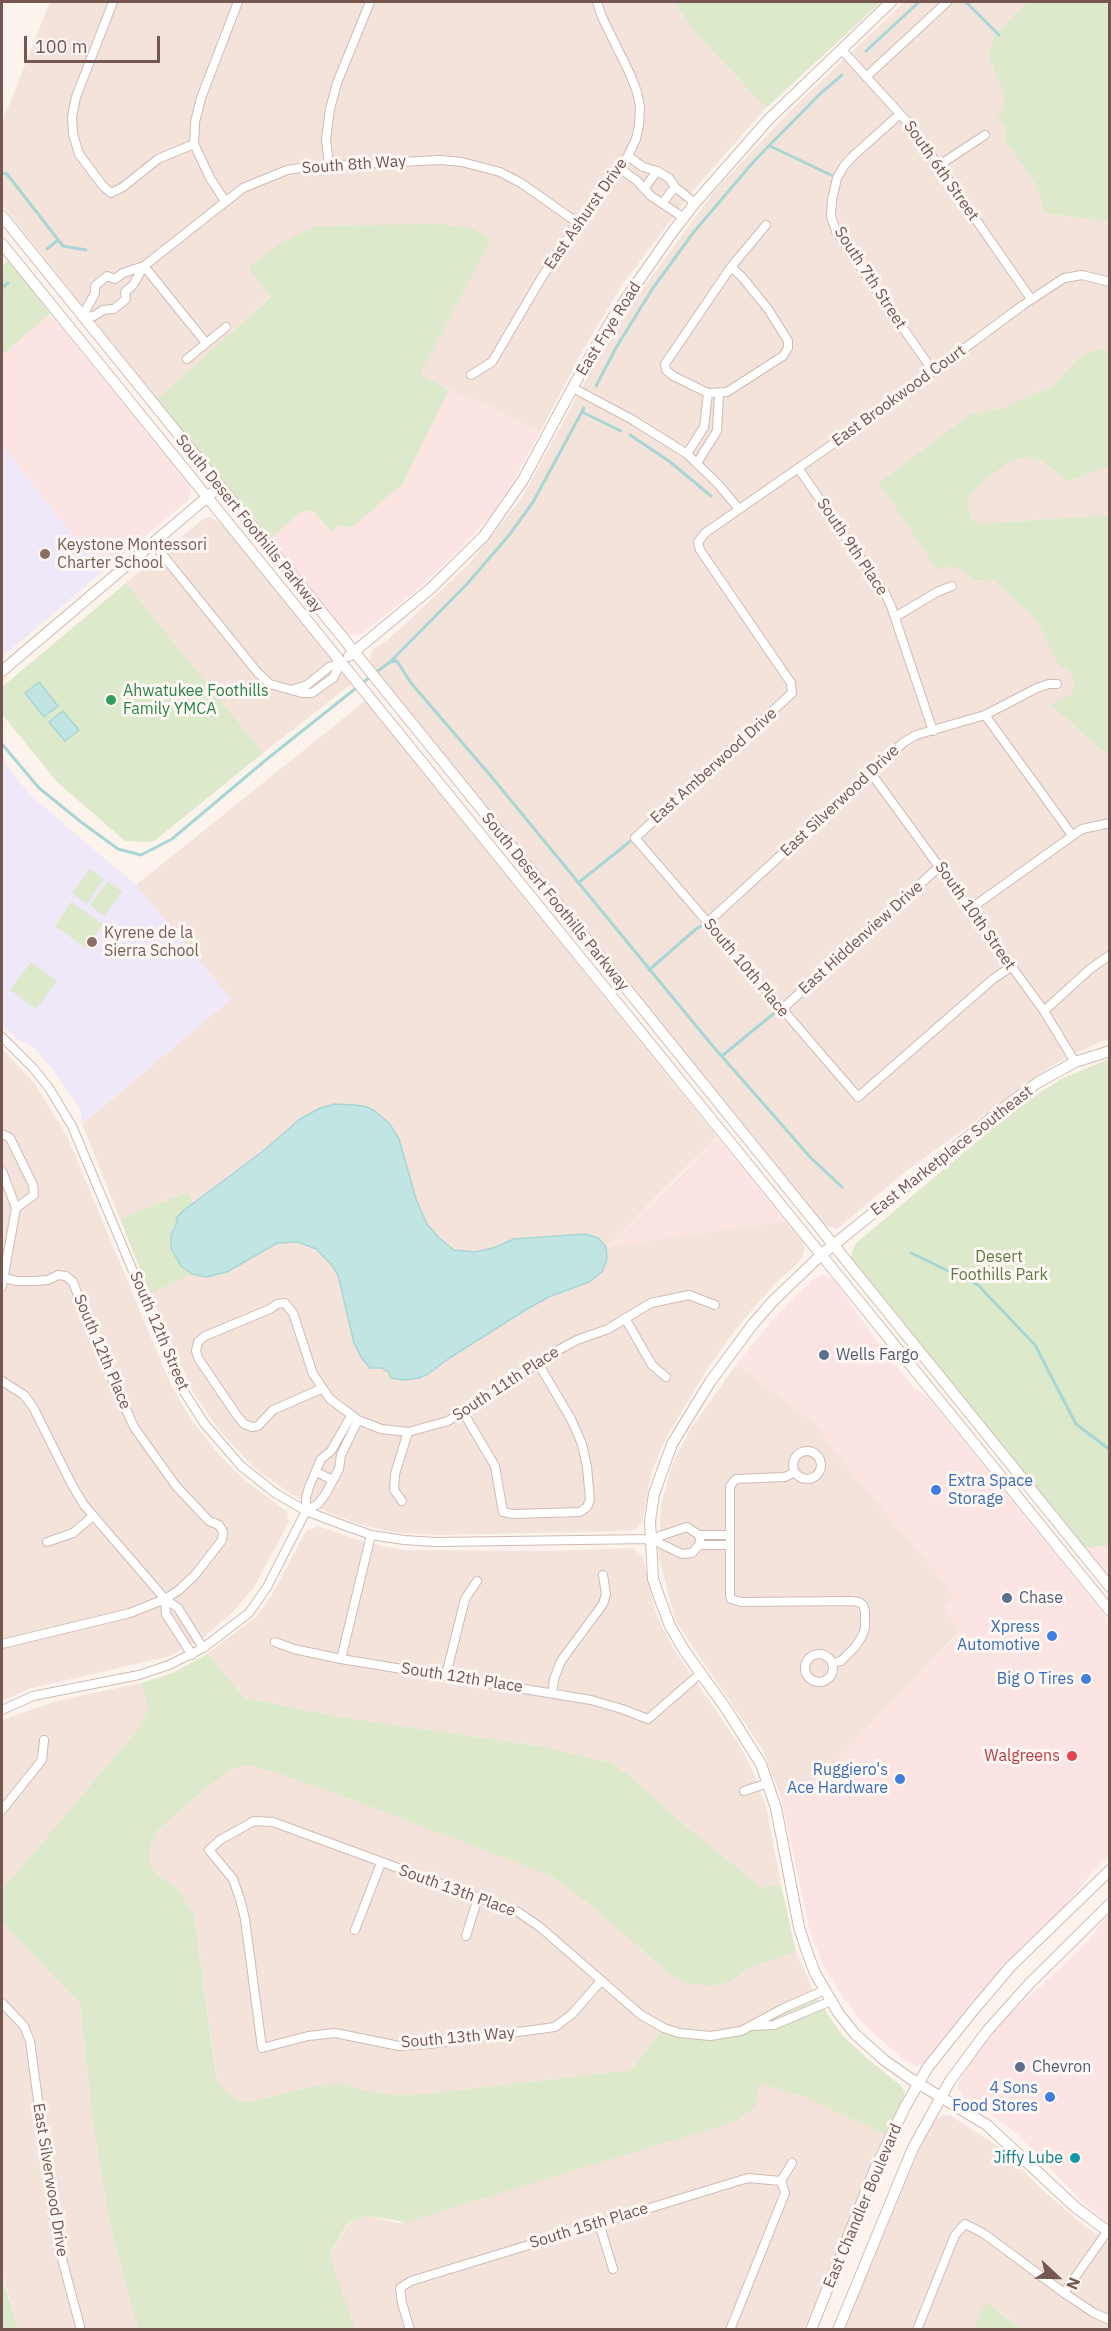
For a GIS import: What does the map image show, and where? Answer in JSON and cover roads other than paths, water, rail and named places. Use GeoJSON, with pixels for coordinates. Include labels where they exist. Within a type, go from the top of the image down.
{"type":"FeatureCollection","features":[{"type":"Feature","properties":{"kind":"street"},"geometry":{"type":"LineString","coordinates":[[113,2],[76,97],[72,117],[73,134],[79,154],[111,193],[123,187],[158,159],[194,144]]}},
{"type":"Feature","properties":{"kind":"street"},"geometry":{"type":"LineString","coordinates":[[225,201],[210,178],[194,144],[195,122],[201,98],[238,2]]}},
{"type":"Feature","properties":{"kind":"street"},"geometry":{"type":"LineString","coordinates":[[329,165],[326,139],[330,109],[337,83],[370,2]]}},
{"type":"Feature","properties":{"kind":"street","name":"East Ashurst Drive"},"geometry":{"type":"LineString","coordinates":[[471,375],[492,362],[542,277],[578,223],[628,156],[639,125],[638,100],[630,74],[597,2]]}},
{"type":"Feature","properties":{"kind":"street","name":"East Frye Road"},"geometry":{"type":"LineString","coordinates":[[153,543],[265,680],[270,684],[294,689],[315,685],[329,667],[340,663],[430,590],[484,536],[523,480],[614,316],[695,203],[769,120],[891,2]]}},
{"type":"Feature","properties":{"kind":"street"},"geometry":{"type":"LineString","coordinates":[[866,77],[946,2]]}},
{"type":"Feature","properties":{"kind":"street","name":"South 6th Street"},"geometry":{"type":"LineString","coordinates":[[842,50],[900,114],[1031,299]]}},
{"type":"Feature","properties":{"kind":"street","name":"South 7th Street"},"geometry":{"type":"LineString","coordinates":[[900,114],[853,156],[837,178],[831,216],[836,231],[933,371]]}},
{"type":"Feature","properties":{"kind":"street"},"geometry":{"type":"LineString","coordinates":[[938,166],[986,135]]}},
{"type":"Feature","properties":{"kind":"street"},"geometry":{"type":"LineString","coordinates":[[628,156],[643,167],[669,178],[675,187],[695,203]]}},
{"type":"Feature","properties":{"kind":"street","name":"South 8th Way"},"geometry":{"type":"LineString","coordinates":[[82,317],[95,293],[95,286],[107,276],[114,279],[123,273],[144,266],[243,188],[268,176],[288,170],[329,165],[440,160],[483,166],[522,183],[578,223]]}},
{"type":"Feature","properties":{"kind":"street"},"geometry":{"type":"LineString","coordinates":[[619,168],[636,180],[651,196],[684,218]]}},
{"type":"Feature","properties":{"kind":"street"},"geometry":{"type":"LineString","coordinates":[[644,189],[657,171]]}},
{"type":"Feature","properties":{"kind":"street"},"geometry":{"type":"LineString","coordinates":[[663,202],[675,187]]}},
{"type":"Feature","properties":{"kind":"street","name":"South Desert Foothills Parkway"},"geometry":{"type":"LineString","coordinates":[[2,216],[1110,1587]]}},
{"type":"Feature","properties":{"kind":"street"},"geometry":{"type":"LineString","coordinates":[[731,267],[768,309],[788,341],[788,348],[783,356],[727,393],[708,393],[673,376],[666,370],[665,364],[731,267],[766,225]]}},
{"type":"Feature","properties":{"kind":"street","name":"South Desert Foothills Parkway"},"geometry":{"type":"LineString","coordinates":[[2,244],[1110,1611]]}},
{"type":"Feature","properties":{"kind":"street"},"geometry":{"type":"LineString","coordinates":[[144,266],[206,343]]}},
{"type":"Feature","properties":{"kind":"street","name":"South 8th Way"},"geometry":{"type":"LineString","coordinates":[[82,317],[94,316],[98,312],[114,309],[126,299],[125,292],[133,285],[144,266]]}},
{"type":"Feature","properties":{"kind":"street","name":"East Brookwood Court"},"geometry":{"type":"LineString","coordinates":[[792,693],[791,683],[700,550],[698,542],[705,533],[739,508],[798,468],[1031,299],[1064,278],[1082,275],[1110,282]]}},
{"type":"Feature","properties":{"kind":"street"},"geometry":{"type":"LineString","coordinates":[[114,279],[125,292]]}},
{"type":"Feature","properties":{"kind":"street"},"geometry":{"type":"LineString","coordinates":[[95,293],[108,309]]}},
{"type":"Feature","properties":{"kind":"street"},"geometry":{"type":"LineString","coordinates":[[187,359],[226,327]]}},
{"type":"Feature","properties":{"kind":"street"},"geometry":{"type":"LineString","coordinates":[[573,388],[633,420],[687,454],[739,508]]}},
{"type":"Feature","properties":{"kind":"street"},"geometry":{"type":"LineString","coordinates":[[687,454],[704,427],[708,393]]}},
{"type":"Feature","properties":{"kind":"street"},"geometry":{"type":"LineString","coordinates":[[697,463],[717,432],[719,394]]}},
{"type":"Feature","properties":{"kind":"street","name":"South 9th Place"},"geometry":{"type":"LineString","coordinates":[[798,468],[885,593],[933,731]]}},
{"type":"Feature","properties":{"kind":"street"},"geometry":{"type":"LineString","coordinates":[[2,671],[219,487]]}},
{"type":"Feature","properties":{"kind":"street"},"geometry":{"type":"LineString","coordinates":[[895,617],[937,592],[952,586]]}},
{"type":"Feature","properties":{"kind":"street","name":"East Silverwood Drive"},"geometry":{"type":"LineString","coordinates":[[707,923],[904,742],[916,735],[985,715],[1037,687],[1056,684]]}},
{"type":"Feature","properties":{"kind":"street","name":"East Amberwood Drive"},"geometry":{"type":"LineString","coordinates":[[634,838],[792,693]]}},
{"type":"Feature","properties":{"kind":"street"},"geometry":{"type":"LineString","coordinates":[[985,715],[1072,835]]}},
{"type":"Feature","properties":{"kind":"street","name":"South 10th Street"},"geometry":{"type":"LineString","coordinates":[[871,773],[1044,1011],[1075,1062]]}},
{"type":"Feature","properties":{"kind":"street"},"geometry":{"type":"LineString","coordinates":[[970,909],[1072,835],[1082,829],[1110,823]]}},
{"type":"Feature","properties":{"kind":"street","name":"South 10th Place"},"geometry":{"type":"LineString","coordinates":[[634,838],[858,1097],[993,979],[1011,967]]}},
{"type":"Feature","properties":{"kind":"street"},"geometry":{"type":"LineString","coordinates":[[510,872],[523,861]]}},
{"type":"Feature","properties":{"kind":"street","name":"East Hiddenview Drive"},"geometry":{"type":"LineString","coordinates":[[781,1010],[940,866]]}},
{"type":"Feature","properties":{"kind":"street"},"geometry":{"type":"LineString","coordinates":[[1044,1011],[1090,969],[1110,955]]}},
{"type":"Feature","properties":{"kind":"street","name":"South 12th Street"},"geometry":{"type":"LineString","coordinates":[[2,1037],[34,1069],[49,1088],[72,1126],[183,1390],[193,1407],[204,1424],[241,1467],[275,1493],[306,1511],[370,1535],[404,1540],[436,1542],[651,1539],[682,1527],[692,1529],[699,1535],[729,1534]]}},
{"type":"Feature","properties":{"kind":"street","name":"East Marketplace Southeast"},"geometry":{"type":"LineString","coordinates":[[651,1539],[654,1494],[672,1444],[710,1382],[773,1301],[820,1256],[1010,1103],[1037,1083],[1075,1062],[1110,1051]]}},
{"type":"Feature","properties":{"kind":"street"},"geometry":{"type":"LineString","coordinates":[[2,1134],[10,1138],[33,1185],[34,1195],[16,1208]]}},
{"type":"Feature","properties":{"kind":"street"},"geometry":{"type":"LineString","coordinates":[[2,1171],[16,1208],[2,1282]]}},
{"type":"Feature","properties":{"kind":"street","name":"South 12th Place"},"geometry":{"type":"LineString","coordinates":[[2,1282],[48,1280],[58,1275],[66,1276],[73,1282],[97,1345],[134,1427],[176,1486],[209,1521],[219,1525],[223,1532],[222,1540],[195,1575],[165,1599]]}},
{"type":"Feature","properties":{"kind":"street","name":"South 11th Place"},"geometry":{"type":"LineString","coordinates":[[321,1389],[273,1410],[258,1426],[252,1427],[244,1424],[198,1358],[196,1351],[198,1342],[205,1336],[277,1304],[285,1304],[293,1313],[313,1374],[321,1389],[330,1399],[355,1418],[381,1429],[408,1432],[448,1421],[569,1344],[608,1329],[651,1303],[689,1295],[715,1305]]}},
{"type":"Feature","properties":{"kind":"street"},"geometry":{"type":"LineString","coordinates":[[625,1318],[652,1365],[666,1377]]}},
{"type":"Feature","properties":{"kind":"street"},"geometry":{"type":"LineString","coordinates":[[462,1412],[495,1466],[503,1512],[513,1515],[580,1512],[587,1507],[590,1488],[582,1444],[571,1419],[538,1363]]}},
{"type":"Feature","properties":{"kind":"street"},"geometry":{"type":"LineString","coordinates":[[2,1381],[24,1395],[33,1407],[72,1485],[93,1516],[165,1599],[178,1608],[203,1648]]}},
{"type":"Feature","properties":{"kind":"street"},"geometry":{"type":"LineString","coordinates":[[306,1511],[318,1504],[333,1480],[355,1418]]}},
{"type":"Feature","properties":{"kind":"street"},"geometry":{"type":"LineString","coordinates":[[2,1710],[33,1696],[139,1675],[192,1655],[249,1613],[267,1587],[306,1511],[306,1498],[321,1459],[331,1451],[355,1418]]}},
{"type":"Feature","properties":{"kind":"street"},"geometry":{"type":"LineString","coordinates":[[402,1501],[394,1490],[395,1474],[408,1432]]}},
{"type":"Feature","properties":{"kind":"street"},"geometry":{"type":"LineString","coordinates":[[316,1472],[333,1480]]}},
{"type":"Feature","properties":{"kind":"street"},"geometry":{"type":"LineString","coordinates":[[795,1472],[785,1477],[742,1478],[732,1481],[729,1492],[731,1599],[741,1602],[855,1601],[863,1605],[865,1619],[862,1636],[849,1654],[832,1664]]}},
{"type":"Feature","properties":{"kind":"street"},"geometry":{"type":"LineString","coordinates":[[47,1542],[73,1533],[93,1516]]}},
{"type":"Feature","properties":{"kind":"street"},"geometry":{"type":"LineString","coordinates":[[341,1659],[370,1535]]}},
{"type":"Feature","properties":{"kind":"street"},"geometry":{"type":"LineString","coordinates":[[699,1535],[699,1545]]}},
{"type":"Feature","properties":{"kind":"street"},"geometry":{"type":"LineString","coordinates":[[651,1539],[653,1580],[674,1634],[761,1764],[776,1808],[799,1927],[806,1949],[839,2014],[870,2048],[919,2084],[987,2125],[1043,2174],[1074,2206],[1108,2233],[1064,2293]]}},
{"type":"Feature","properties":{"kind":"street","name":"South 12th Street"},"geometry":{"type":"LineString","coordinates":[[651,1539],[682,1554],[692,1552],[699,1545],[729,1545]]}},
{"type":"Feature","properties":{"kind":"street"},"geometry":{"type":"LineString","coordinates":[[552,1693],[554,1679],[561,1661],[603,1604],[606,1594],[603,1575]]}},
{"type":"Feature","properties":{"kind":"street"},"geometry":{"type":"LineString","coordinates":[[446,1675],[465,1599],[477,1581]]}},
{"type":"Feature","properties":{"kind":"street"},"geometry":{"type":"LineString","coordinates":[[165,1599],[166,1614],[192,1655]]}},
{"type":"Feature","properties":{"kind":"street"},"geometry":{"type":"LineString","coordinates":[[2,1644],[130,1613],[165,1599]]}},
{"type":"Feature","properties":{"kind":"street"},"geometry":{"type":"LineString","coordinates":[[174,1626],[185,1619]]}},
{"type":"Feature","properties":{"kind":"street","name":"South 12th Place"},"geometry":{"type":"LineString","coordinates":[[275,1642],[294,1649],[341,1659],[591,1700],[648,1719],[701,1673]]}},
{"type":"Feature","properties":{"kind":"street"},"geometry":{"type":"LineString","coordinates":[[2,1810],[42,1760],[44,1740]]}},
{"type":"Feature","properties":{"kind":"street"},"geometry":{"type":"LineString","coordinates":[[744,1791],[768,1783]]}},
{"type":"Feature","properties":{"kind":"street","name":"South 13th Place"},"geometry":{"type":"LineString","coordinates":[[262,2048],[242,1909],[233,1879],[209,1850],[220,1840],[254,1821],[273,1822],[518,1912],[540,1927],[641,2015],[671,2031],[710,2036],[752,2026],[774,2025],[831,2001]]}},
{"type":"Feature","properties":{"kind":"street"},"geometry":{"type":"LineString","coordinates":[[355,1930],[381,1863]]}},
{"type":"Feature","properties":{"kind":"street","name":"East Chandler Boulevard"},"geometry":{"type":"LineString","coordinates":[[811,2330],[875,2169],[919,2084],[948,2041],[1011,1966],[1110,1870]]}},
{"type":"Feature","properties":{"kind":"street"},"geometry":{"type":"LineString","coordinates":[[466,1936],[478,1898]]}},
{"type":"Feature","properties":{"kind":"street","name":"East Chandler Boulevard"},"geometry":{"type":"LineString","coordinates":[[838,2330],[913,2148],[950,2081],[987,2031],[1030,1983],[1110,1904]]}},
{"type":"Feature","properties":{"kind":"street","name":"South 13th Way"},"geometry":{"type":"LineString","coordinates":[[262,2048],[308,2036],[335,2033],[399,2046],[555,2027],[572,2014],[601,1981]]}},
{"type":"Feature","properties":{"kind":"street","name":"South 13th Place"},"geometry":{"type":"LineString","coordinates":[[752,2026],[784,2008],[825,1990]]}},
{"type":"Feature","properties":{"kind":"street","name":"East Silverwood Drive"},"geometry":{"type":"LineString","coordinates":[[2,2003],[26,2030],[30,2041],[57,2240],[81,2330]]}},
{"type":"Feature","properties":{"kind":"street"},"geometry":{"type":"LineString","coordinates":[[730,2330],[785,2193],[781,2181],[792,2163]]}},
{"type":"Feature","properties":{"kind":"street","name":"South 15th Place"},"geometry":{"type":"LineString","coordinates":[[410,2330],[400,2288],[411,2281],[748,2178],[781,2181]]}},
{"type":"Feature","properties":{"kind":"street"},"geometry":{"type":"LineString","coordinates":[[599,2223],[613,2269]]}},
{"type":"Feature","properties":{"kind":"street"},"geometry":{"type":"LineString","coordinates":[[917,2330],[955,2235],[965,2224],[983,2233],[1064,2293],[1110,2320]]}},
{"type":"Feature","properties":{"kind":"water"},"geometry":{"type":"Polygon","coordinates":[[[39,682],[58,706],[44,717],[25,693],[39,682]]]}},
{"type":"Feature","properties":{"kind":"water"},"geometry":{"type":"Polygon","coordinates":[[[63,711],[79,730],[65,741],[49,722],[63,711]]]}},
{"type":"Feature","properties":{"kind":"water"},"geometry":{"type":"Polygon","coordinates":[[[335,1104],[367,1107],[389,1123],[399,1139],[416,1199],[427,1224],[454,1250],[475,1252],[493,1248],[514,1239],[585,1234],[598,1238],[606,1247],[607,1259],[602,1272],[589,1282],[549,1297],[527,1309],[428,1374],[403,1380],[391,1378],[389,1373],[382,1368],[370,1368],[361,1357],[354,1343],[338,1275],[316,1249],[298,1242],[277,1243],[227,1272],[206,1277],[192,1274],[181,1266],[171,1248],[171,1235],[178,1220],[176,1219],[183,1211],[262,1152],[300,1119],[320,1108],[335,1104]]]}},
{"type":"Feature","properties":{"kind":"waterway"},"geometry":{"type":"LineString","coordinates":[[866,51],[919,2]]}},
{"type":"Feature","properties":{"kind":"waterway"},"geometry":{"type":"LineString","coordinates":[[966,2],[999,35]]}},
{"type":"Feature","properties":{"kind":"waterway"},"geometry":{"type":"LineString","coordinates":[[596,386],[617,346],[653,288],[693,233],[755,160],[821,93],[842,75]]}},
{"type":"Feature","properties":{"kind":"waterway"},"geometry":{"type":"LineString","coordinates":[[770,146],[835,177]]}},
{"type":"Feature","properties":{"kind":"waterway"},"geometry":{"type":"LineString","coordinates":[[2,173],[7,174],[63,246],[86,250]]}},
{"type":"Feature","properties":{"kind":"waterway"},"geometry":{"type":"LineString","coordinates":[[47,249],[58,240]]}},
{"type":"Feature","properties":{"kind":"waterway"},"geometry":{"type":"LineString","coordinates":[[2,288],[8,283]]}},
{"type":"Feature","properties":{"kind":"waterway"},"geometry":{"type":"LineString","coordinates":[[390,662],[467,584],[510,534],[533,502],[584,408]]}},
{"type":"Feature","properties":{"kind":"waterway"},"geometry":{"type":"LineString","coordinates":[[582,412],[621,431]]}},
{"type":"Feature","properties":{"kind":"waterway"},"geometry":{"type":"LineString","coordinates":[[630,435],[669,461],[711,496]]}},
{"type":"Feature","properties":{"kind":"waterway"},"geometry":{"type":"LineString","coordinates":[[375,673],[390,662],[397,661],[411,683],[490,775],[711,1044],[811,1158],[842,1187]]}},
{"type":"Feature","properties":{"kind":"waterway"},"geometry":{"type":"LineString","coordinates":[[2,744],[39,788],[81,822],[118,849],[141,855],[172,839],[370,677]]}},
{"type":"Feature","properties":{"kind":"waterway"},"geometry":{"type":"LineString","coordinates":[[578,883],[633,839]]}},
{"type":"Feature","properties":{"kind":"waterway"},"geometry":{"type":"LineString","coordinates":[[649,970],[706,923]]}},
{"type":"Feature","properties":{"kind":"waterway"},"geometry":{"type":"LineString","coordinates":[[722,1056],[780,1010]]}},
{"type":"Feature","properties":{"kind":"waterway"},"geometry":{"type":"LineString","coordinates":[[911,1253],[978,1285],[1035,1345],[1076,1424],[1110,1450]]}},
{"type":"Feature","properties":{"kind":"place","name":"Keystone Montessori Charter School"},"geometry":{"type":"Point","coordinates":[45,554]}},
{"type":"Feature","properties":{"kind":"place","name":"Ahwatukee Foothills Family YMCA"},"geometry":{"type":"Point","coordinates":[111,700]}},
{"type":"Feature","properties":{"kind":"place","name":"Kyrene de la Sierra School"},"geometry":{"type":"Point","coordinates":[92,942]}},
{"type":"Feature","properties":{"kind":"place","name":"Wells Fargo"},"geometry":{"type":"Point","coordinates":[824,1355]}},
{"type":"Feature","properties":{"kind":"place","name":"Extra Space Storage"},"geometry":{"type":"Point","coordinates":[936,1490]}},
{"type":"Feature","properties":{"kind":"place","name":"Chase"},"geometry":{"type":"Point","coordinates":[1007,1598]}},
{"type":"Feature","properties":{"kind":"place","name":"Xpress Automotive"},"geometry":{"type":"Point","coordinates":[1052,1636]}},
{"type":"Feature","properties":{"kind":"place","name":"Big O Tires"},"geometry":{"type":"Point","coordinates":[1086,1679]}},
{"type":"Feature","properties":{"kind":"place","name":"Walgreens"},"geometry":{"type":"Point","coordinates":[1072,1756]}},
{"type":"Feature","properties":{"kind":"place","name":"Ruggiero's Ace Hardware"},"geometry":{"type":"Point","coordinates":[900,1779]}},
{"type":"Feature","properties":{"kind":"place","name":"Chevron"},"geometry":{"type":"Point","coordinates":[1020,2067]}},
{"type":"Feature","properties":{"kind":"place","name":"4 Sons Food Stores"},"geometry":{"type":"Point","coordinates":[1050,2097]}},
{"type":"Feature","properties":{"kind":"place","name":"Jiffy Lube"},"geometry":{"type":"Point","coordinates":[1075,2158]}},
{"type":"Feature","properties":{"kind":"park label","name":"Desert Foothills Park"},"geometry":{"type":"Point","coordinates":[999,1266]}}]}
